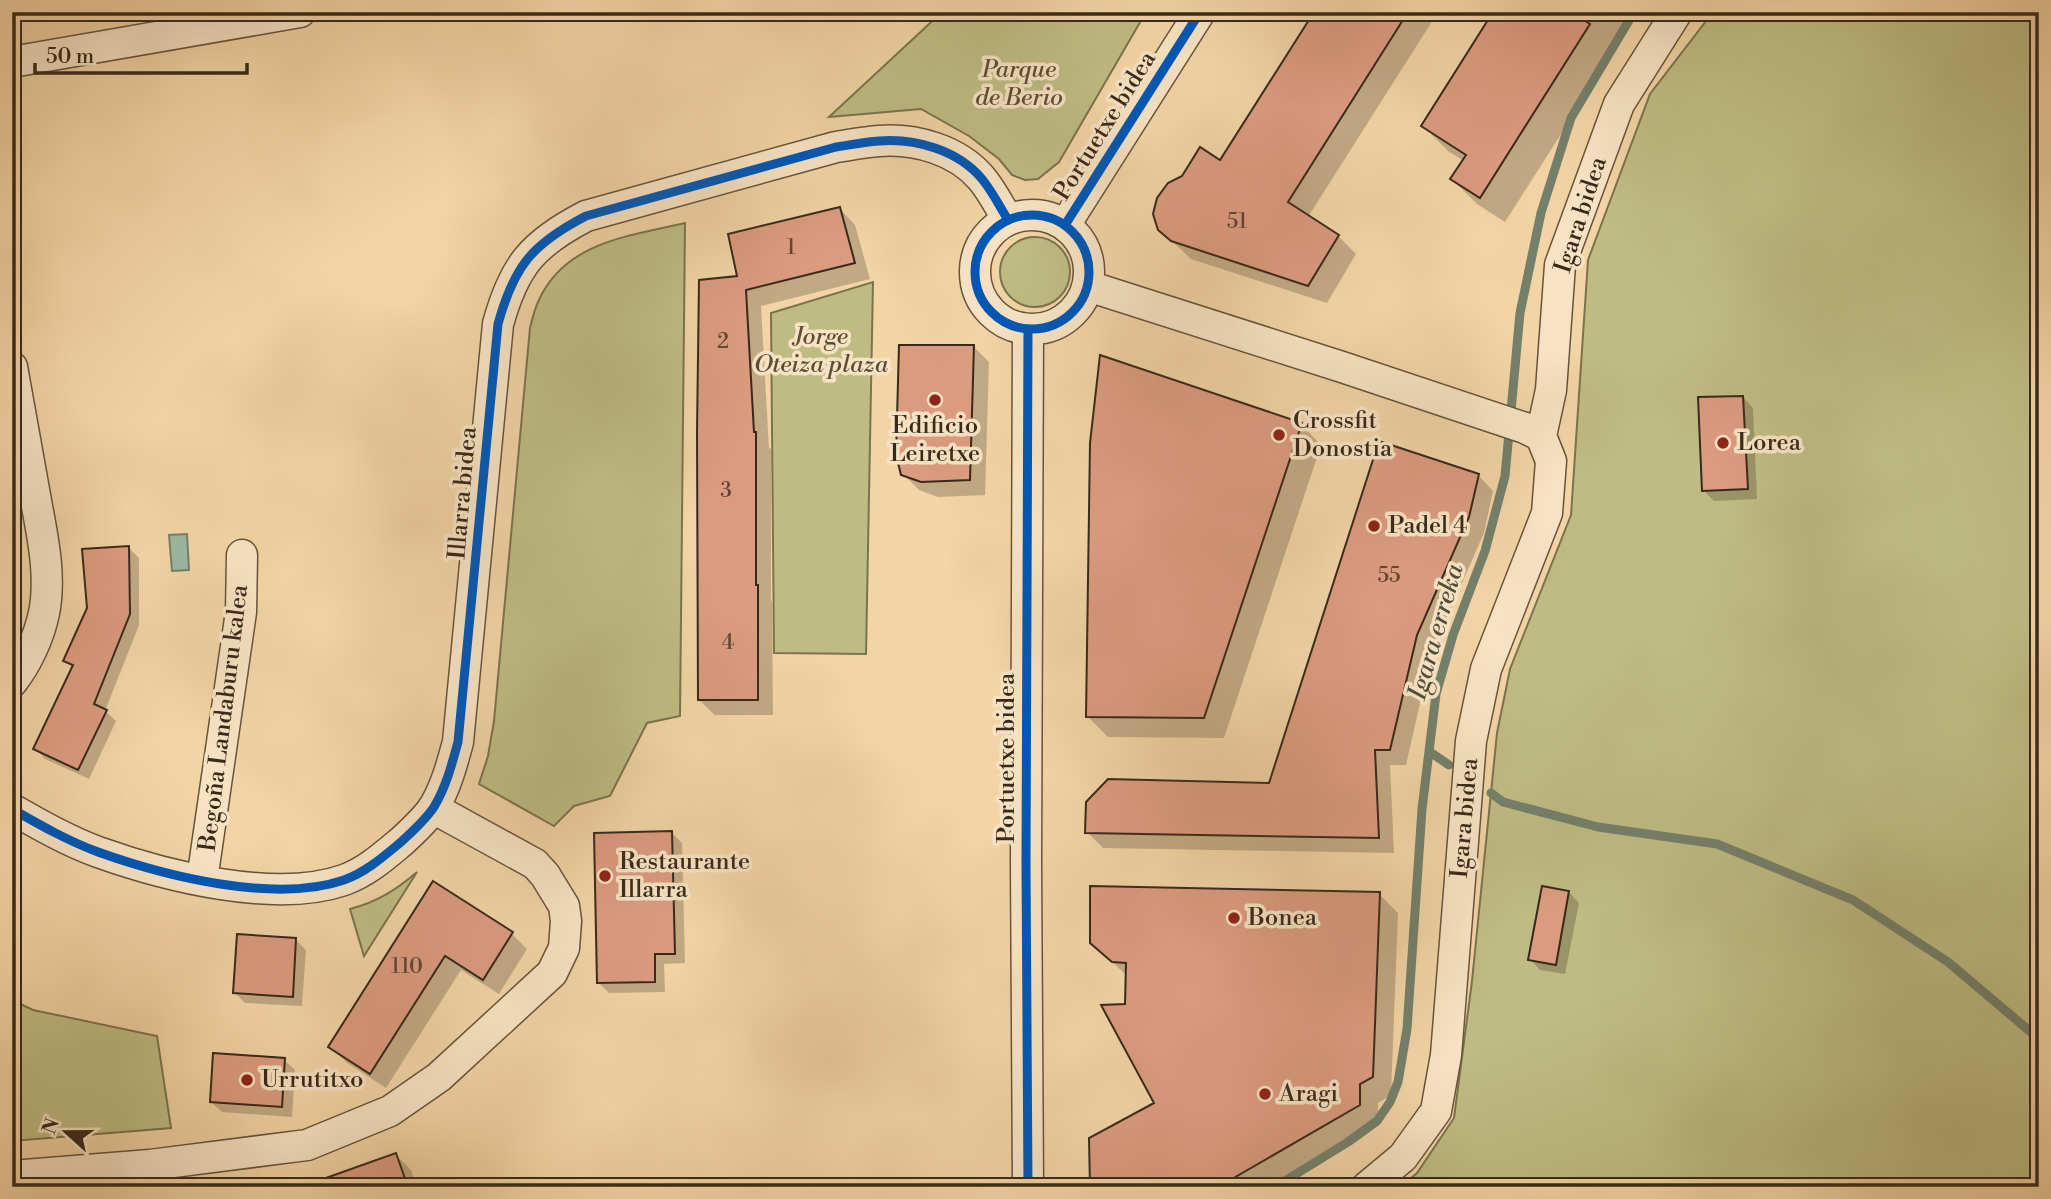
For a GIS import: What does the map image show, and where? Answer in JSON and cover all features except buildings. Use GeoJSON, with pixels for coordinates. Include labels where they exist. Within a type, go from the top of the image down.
{"type":"FeatureCollection","features":[{"type":"Feature","properties":{"kind":"street"},"geometry":{"type":"LineString","coordinates":[[12,62],[300,12]]}},
{"type":"Feature","properties":{"kind":"street","name":"Portuetxe bidea"},"geometry":{"type":"LineString","coordinates":[[1065,225],[1200,12]]}},
{"type":"Feature","properties":{"kind":"street","name":"Igara bidea"},"geometry":{"type":"LineString","coordinates":[[1367,1187],[1403,1157],[1436,1111],[1446,1055],[1471,741],[1486,669],[1546,513],[1551,461],[1533,432],[1550,390],[1560,265],[1619,104],[1677,12]]}},
{"type":"Feature","properties":{"kind":"street","name":"Illarra bidea"},"geometry":{"type":"LineString","coordinates":[[12,810],[97,851],[202,880],[256,888],[302,888],[343,880],[375,864],[409,835],[433,807],[448,776],[458,742],[498,324],[516,274],[532,253],[558,230],[586,216],[836,148],[878,141],[902,141],[932,147],[960,160],[982,179],[1008,220]]}},
{"type":"Feature","properties":{"kind":"street"},"geometry":{"type":"LineString","coordinates":[[1027,215],[1047,216],[1065,225],[1077,237],[1086,252],[1088,286],[1082,301],[1072,313],[1051,325],[1028,329],[1010,325],[994,314],[982,300],[976,282],[976,264],[982,246],[993,231],[1008,220],[1027,215]]}},
{"type":"Feature","properties":{"kind":"street"},"geometry":{"type":"LineString","coordinates":[[1088,286],[1489,415],[1533,432]]}},
{"type":"Feature","properties":{"kind":"street","name":"Portuetxe bidea"},"geometry":{"type":"LineString","coordinates":[[1028,329],[1028,1187]]}},
{"type":"Feature","properties":{"kind":"street"},"geometry":{"type":"LineString","coordinates":[[12,367],[44,549],[46,580],[44,613],[35,643],[12,682]]}},
{"type":"Feature","properties":{"kind":"street","name":"Begoña Landaburu kalea"},"geometry":{"type":"LineString","coordinates":[[202,880],[241,612],[242,555]]}},
{"type":"Feature","properties":{"kind":"street"},"geometry":{"type":"LineString","coordinates":[[12,1176],[150,1165],[307,1145],[390,1111],[439,1077],[552,973],[564,948],[566,921],[564,906],[545,874],[535,864],[433,807]]}},
{"type":"Feature","properties":{"kind":"green space","name":"Parque de Berio"},"geometry":{"type":"Polygon","coordinates":[[[942,12],[1146,12],[1059,162],[1038,179],[1025,180],[1012,175],[999,159],[969,136],[921,109],[829,117],[942,12]]]}},
{"type":"Feature","properties":{"kind":"green space"},"geometry":{"type":"Polygon","coordinates":[[[1713,12],[2039,12],[2039,1187],[1400,1187],[1417,1173],[1454,1118],[1472,981],[1497,733],[1510,669],[1571,515],[1588,260],[1650,94],[1713,12]]]}},
{"type":"Feature","properties":{"kind":"green space"},"geometry":{"type":"Polygon","coordinates":[[[685,223],[680,716],[647,723],[610,796],[574,806],[554,826],[479,784],[488,756],[494,721],[530,328],[538,302],[549,282],[564,266],[581,254],[621,238],[685,223]]]}},
{"type":"Feature","properties":{"kind":"green space"},"geometry":{"type":"Polygon","coordinates":[[[1028,237],[1042,237],[1055,243],[1064,252],[1070,272],[1068,285],[1060,297],[1042,307],[1028,307],[1015,301],[1006,292],[1000,279],[1000,265],[1006,252],[1015,243],[1028,237]]]}},
{"type":"Feature","properties":{"kind":"green space","name":"Jorge Oteiza plaza"},"geometry":{"type":"Polygon","coordinates":[[[873,282],[866,654],[774,653],[771,313],[873,282]]]}},
{"type":"Feature","properties":{"kind":"green space"},"geometry":{"type":"Polygon","coordinates":[[[417,872],[364,956],[350,909],[386,895],[417,872]]]}},
{"type":"Feature","properties":{"kind":"green space"},"geometry":{"type":"Polygon","coordinates":[[[12,1000],[33,1010],[157,1036],[171,1128],[12,1141],[12,1000]]]}},
{"type":"Feature","properties":{"kind":"shaded area"},"geometry":{"type":"Polygon","coordinates":[[[187,534],[189,570],[172,571],[169,535],[187,534]]]}},
{"type":"Feature","properties":{"kind":"waterway","name":"Igara erreka"},"geometry":{"type":"LineString","coordinates":[[1275,1187],[1377,1121],[1390,1102],[1398,1082],[1407,1029],[1422,809],[1436,694],[1453,635],[1485,551],[1505,476],[1520,313],[1541,213],[1571,118],[1634,12]]}},
{"type":"Feature","properties":{"kind":"waterway"},"geometry":{"type":"LineString","coordinates":[[1430,752],[1449,765]]}},
{"type":"Feature","properties":{"kind":"waterway"},"geometry":{"type":"LineString","coordinates":[[1491,793],[1503,802],[1598,827],[1717,844],[1853,900],[1948,962],[2039,1039]]}},
{"type":"Feature","properties":{"kind":"cycle path"},"geometry":{"type":"LineString","coordinates":[[1065,225],[1200,12]]}},
{"type":"Feature","properties":{"kind":"cycle path"},"geometry":{"type":"LineString","coordinates":[[12,809],[65,838],[98,852],[187,878],[254,888],[286,889],[316,887],[360,873],[401,842],[434,807],[458,742],[498,324],[511,287],[528,259],[539,247],[567,226],[586,216],[836,147],[879,141],[921,144],[961,160],[982,179],[1008,220]]}},
{"type":"Feature","properties":{"kind":"cycle path"},"geometry":{"type":"LineString","coordinates":[[1032,215],[1054,220],[1072,232],[1084,250],[1089,272],[1084,294],[1072,312],[1054,324],[1032,329],[1010,324],[992,312],[980,294],[975,272],[980,250],[992,232],[1010,220],[1032,215]]}},
{"type":"Feature","properties":{"kind":"cycle path"},"geometry":{"type":"LineString","coordinates":[[1028,329],[1028,1187]]}},
{"type":"Feature","properties":{"kind":"place","name":"Edificio Leiretxe"},"geometry":{"type":"Point","coordinates":[935,400]}},
{"type":"Feature","properties":{"kind":"place","name":"Crossfit Donostia"},"geometry":{"type":"Point","coordinates":[1279,435]}},
{"type":"Feature","properties":{"kind":"place","name":"Lorea"},"geometry":{"type":"Point","coordinates":[1723,443]}},
{"type":"Feature","properties":{"kind":"place","name":"Padel 4"},"geometry":{"type":"Point","coordinates":[1374,526]}},
{"type":"Feature","properties":{"kind":"place","name":"Restaurante Illarra"},"geometry":{"type":"Point","coordinates":[605,876]}},
{"type":"Feature","properties":{"kind":"place","name":"Bonea"},"geometry":{"type":"Point","coordinates":[1234,918]}},
{"type":"Feature","properties":{"kind":"place","name":"Urrutitxo"},"geometry":{"type":"Point","coordinates":[247,1080]}},
{"type":"Feature","properties":{"kind":"place","name":"Aragi"},"geometry":{"type":"Point","coordinates":[1265,1094]}}]}
